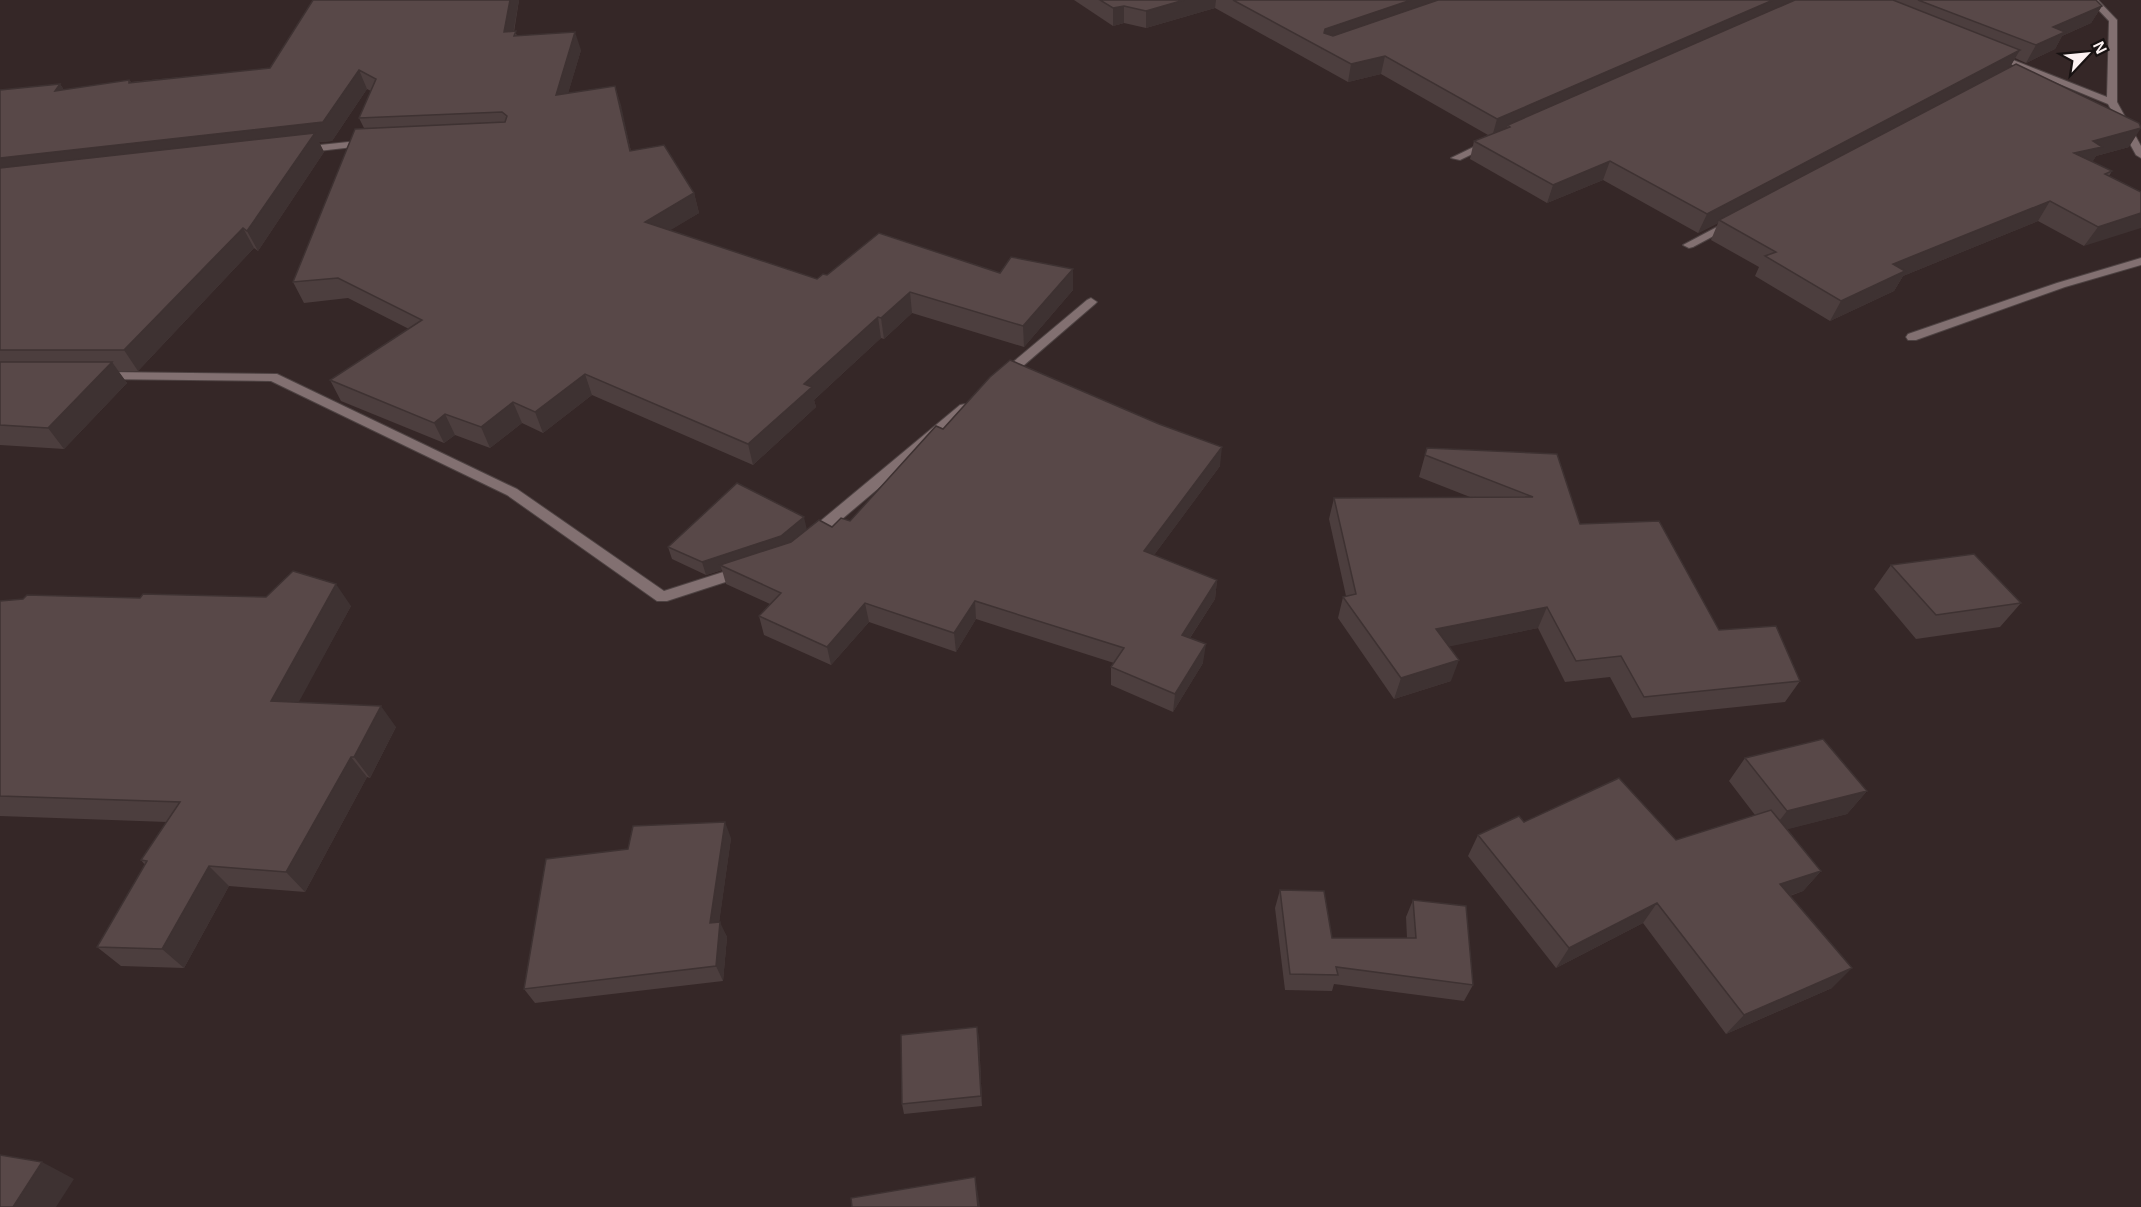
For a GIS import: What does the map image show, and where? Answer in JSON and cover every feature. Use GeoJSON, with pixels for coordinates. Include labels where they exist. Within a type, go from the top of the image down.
{"type":"FeatureCollection","features":[{"type":"Feature","properties":{"kind":"street"},"geometry":{"type":"LineString","coordinates":[[2093,0],[2113,20],[2112,102],[2141,155]]}},
{"type":"Feature","properties":{"kind":"street"},"geometry":{"type":"LineString","coordinates":[[1980,50],[2112,102]]}},
{"type":"Feature","properties":{"kind":"street"},"geometry":{"type":"LineString","coordinates":[[2013,72],[2023,67]]}},
{"type":"Feature","properties":{"kind":"street"},"geometry":{"type":"LineString","coordinates":[[1456,158],[1500,139]]}},
{"type":"Feature","properties":{"kind":"street"},"geometry":{"type":"LineString","coordinates":[[291,151],[384,142]]}},
{"type":"Feature","properties":{"kind":"street"},"geometry":{"type":"LineString","coordinates":[[1689,246],[1741,218]]}},
{"type":"Feature","properties":{"kind":"street"},"geometry":{"type":"LineString","coordinates":[[1912,337],[2061,285],[2141,261]]}},
{"type":"Feature","properties":{"kind":"street"},"geometry":{"type":"LineString","coordinates":[[991,386],[1091,302]]}},
{"type":"Feature","properties":{"kind":"street"},"geometry":{"type":"LineString","coordinates":[[83,376],[273,377],[512,492],[662,597],[758,565]]}},
{"type":"Feature","properties":{"kind":"street"},"geometry":{"type":"LineString","coordinates":[[800,547],[973,402]]}},
{"type":"Feature","properties":{"kind":"building"},"geometry":{"type":"Polygon","coordinates":[[[313,0],[510,0],[504,32],[516,31],[514,36],[575,32],[556,95],[615,86],[630,151],[664,145],[694,193],[645,222],[817,279],[823,274],[827,275],[879,233],[1000,273],[1011,257],[1073,269],[1023,326],[910,292],[881,318],[878,317],[804,384],[812,387],[748,444],[585,374],[535,412],[513,402],[481,427],[445,414],[434,423],[330,380],[422,320],[338,278],[293,282],[355,129],[505,122],[507,116],[502,112],[359,118],[376,79],[359,70],[323,122],[0,158],[0,90],[60,84],[55,91],[129,80],[129,83],[270,68],[313,0]]]}},
{"type":"Feature","properties":{"kind":"building"},"geometry":{"type":"Polygon","coordinates":[[[1100,0],[1184,0],[1146,11],[1124,6],[1113,8],[1100,0]]]}},
{"type":"Feature","properties":{"kind":"building"},"geometry":{"type":"Polygon","coordinates":[[[1233,0],[1411,0],[1325,29],[1324,33],[1333,36],[1438,0],[1773,0],[1497,119],[1385,56],[1351,64],[1233,0]]]}},
{"type":"Feature","properties":{"kind":"building"},"geometry":{"type":"Polygon","coordinates":[[[1795,0],[1893,0],[2020,50],[1707,214],[1610,161],[1553,185],[1474,141],[1510,127],[1508,125],[1795,0]]]}},
{"type":"Feature","properties":{"kind":"building"},"geometry":{"type":"Polygon","coordinates":[[[1918,0],[2096,0],[2102,6],[2053,27],[2065,32],[2036,45],[1918,0]]]}},
{"type":"Feature","properties":{"kind":"building"},"geometry":{"type":"Polygon","coordinates":[[[2016,64],[2139,123],[2141,128],[2093,141],[2102,147],[2074,153],[2112,171],[2105,174],[2141,192],[2141,213],[2098,227],[2050,201],[1893,264],[1905,271],[1841,301],[1765,256],[1776,252],[1719,220],[2016,64]]]}},
{"type":"Feature","properties":{"kind":"building"},"geometry":{"type":"Polygon","coordinates":[[[315,133],[247,231],[243,228],[124,350],[0,350],[0,168],[315,133]]]}},
{"type":"Feature","properties":{"kind":"building"},"geometry":{"type":"Polygon","coordinates":[[[1010,360],[1159,424],[1222,447],[1144,551],[1217,580],[1182,635],[1206,644],[1175,694],[1111,667],[1124,648],[975,601],[954,633],[865,603],[827,647],[759,616],[781,593],[720,565],[791,542],[819,520],[832,527],[841,518],[850,521],[936,426],[943,429],[990,377],[1010,360]]]}},
{"type":"Feature","properties":{"kind":"building"},"geometry":{"type":"Polygon","coordinates":[[[0,362],[112,362],[48,428],[0,425],[0,362]]]}},
{"type":"Feature","properties":{"kind":"building"},"geometry":{"type":"Polygon","coordinates":[[[1427,448],[1557,454],[1580,524],[1659,521],[1719,630],[1776,626],[1800,681],[1644,697],[1621,656],[1576,661],[1547,607],[1436,629],[1459,660],[1401,678],[1343,597],[1356,594],[1334,498],[1533,497],[1425,455],[1427,448]]]}},
{"type":"Feature","properties":{"kind":"building"},"geometry":{"type":"Polygon","coordinates":[[[737,483],[804,517],[781,536],[702,562],[668,547],[737,483]]]}},
{"type":"Feature","properties":{"kind":"building"},"geometry":{"type":"Polygon","coordinates":[[[1974,554],[2021,603],[1936,615],[1891,565],[1974,554]]]}},
{"type":"Feature","properties":{"kind":"building"},"geometry":{"type":"Polygon","coordinates":[[[293,571],[336,584],[271,701],[381,706],[354,757],[351,757],[286,872],[209,866],[162,949],[97,947],[147,861],[141,860],[180,802],[0,796],[0,601],[23,599],[27,595],[140,598],[143,594],[266,597],[293,571]]]}},
{"type":"Feature","properties":{"kind":"building"},"geometry":{"type":"Polygon","coordinates":[[[1823,739],[1867,791],[1787,811],[1745,758],[1823,739]]]}},
{"type":"Feature","properties":{"kind":"building"},"geometry":{"type":"Polygon","coordinates":[[[1619,778],[1676,840],[1771,810],[1821,871],[1780,884],[1852,968],[1744,1015],[1657,903],[1569,948],[1478,835],[1519,816],[1524,822],[1619,778]]]}},
{"type":"Feature","properties":{"kind":"building"},"geometry":{"type":"Polygon","coordinates":[[[725,822],[710,923],[720,922],[716,966],[524,989],[546,859],[628,849],[633,826],[725,822]]]}},
{"type":"Feature","properties":{"kind":"building"},"geometry":{"type":"Polygon","coordinates":[[[1280,890],[1324,891],[1332,938],[1416,938],[1413,900],[1466,906],[1473,985],[1336,967],[1338,975],[1290,974],[1280,890]]]}},
{"type":"Feature","properties":{"kind":"building"},"geometry":{"type":"Polygon","coordinates":[[[977,1027],[981,1096],[902,1104],[901,1035],[977,1027]]]}},
{"type":"Feature","properties":{"kind":"building"},"geometry":{"type":"Polygon","coordinates":[[[0,1155],[42,1162],[13,1207],[0,1207],[0,1155]]]}},
{"type":"Feature","properties":{"kind":"building"},"geometry":{"type":"Polygon","coordinates":[[[975,1177],[978,1207],[852,1207],[851,1198],[975,1177]]]}}]}
